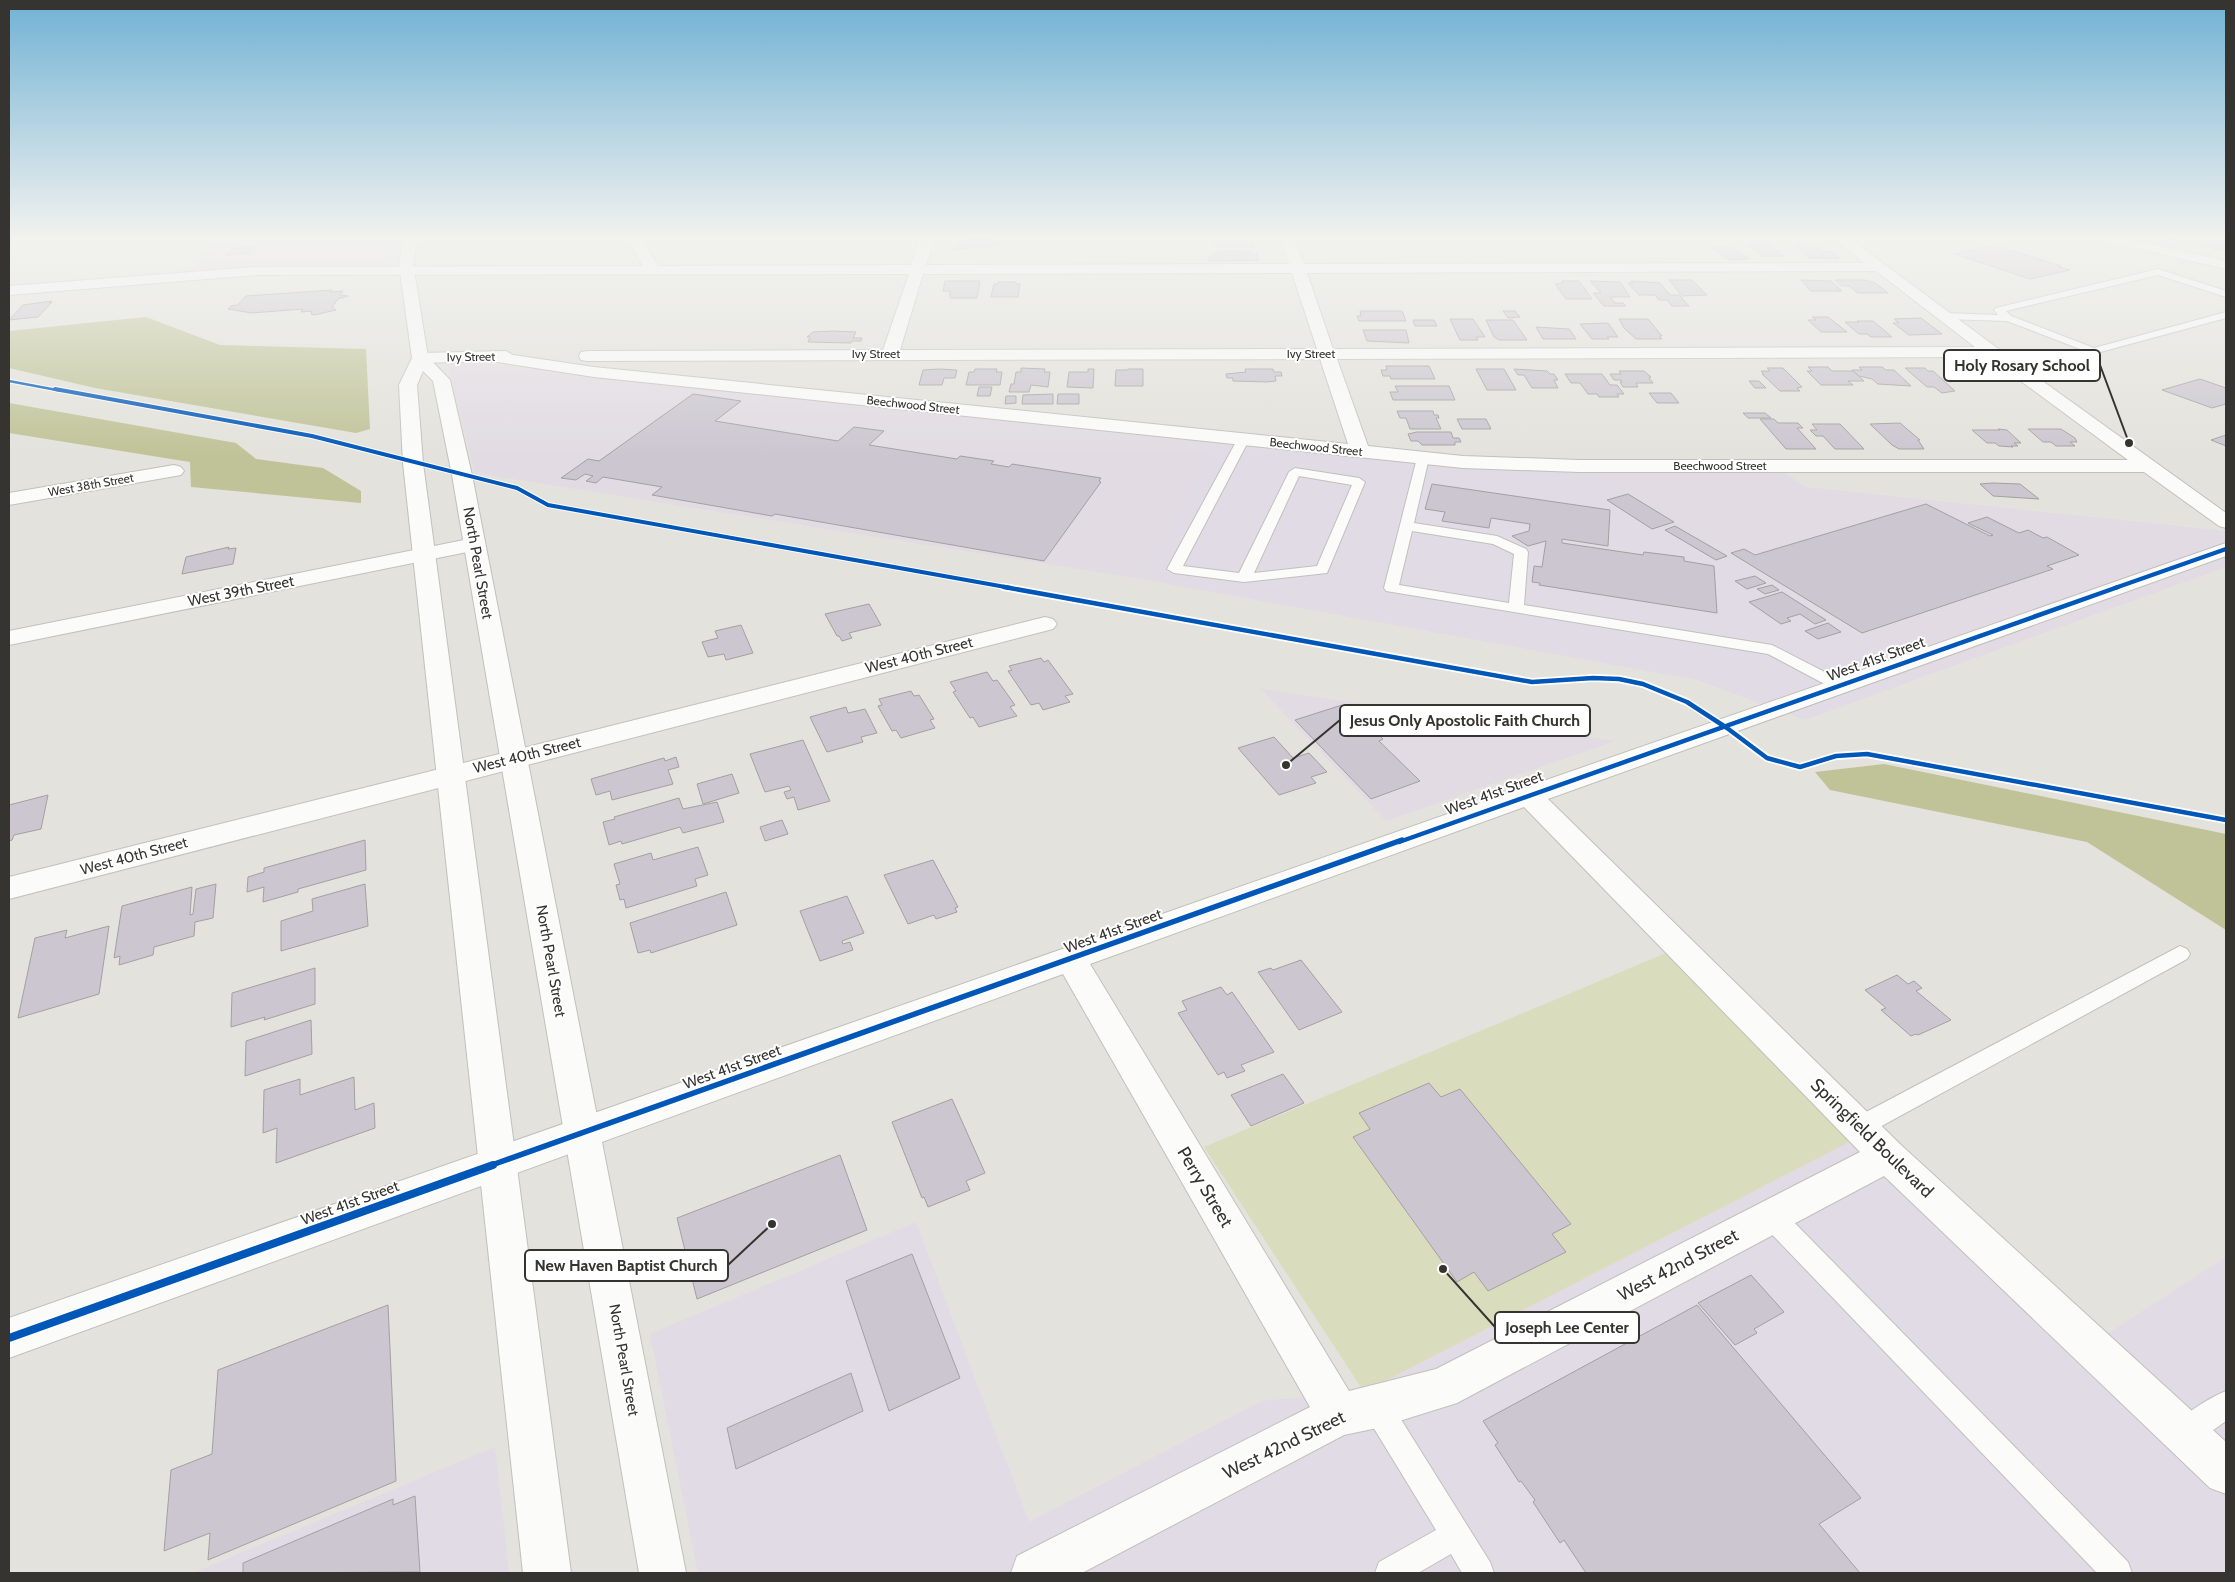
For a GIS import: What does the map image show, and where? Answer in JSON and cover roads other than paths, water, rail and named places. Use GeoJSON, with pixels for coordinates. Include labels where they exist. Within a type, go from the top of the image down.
{"type":"FeatureCollection","features":[{"type":"Feature","properties":{"kind":"street"},"geometry":{"type":"LineString","coordinates":[[413,310],[420,358],[408,385],[413,463],[547,1573]]}},
{"type":"Feature","properties":{"kind":"street"},"geometry":{"type":"LineString","coordinates":[[890,354],[905,310]]}},
{"type":"Feature","properties":{"kind":"street"},"geometry":{"type":"LineString","coordinates":[[1312,310],[1360,452]]}},
{"type":"Feature","properties":{"kind":"street"},"geometry":{"type":"LineString","coordinates":[[1937,310],[2147,466],[2226,522]]}},
{"type":"Feature","properties":{"kind":"street","name":"Ivy Street"},"geometry":{"type":"LineString","coordinates":[[420,358],[890,354],[1992,352]]}},
{"type":"Feature","properties":{"kind":"street","name":"Beechwood Street"},"geometry":{"type":"LineString","coordinates":[[489,356],[594,372],[1360,452],[1506,465],[2147,466]]}},
{"type":"Feature","properties":{"kind":"street","name":"North Pearl Street"},"geometry":{"type":"LineString","coordinates":[[420,358],[441,380],[474,544],[663,1573]]}},
{"type":"Feature","properties":{"kind":"street","name":"West 38th Street"},"geometry":{"type":"LineString","coordinates":[[9,499],[174,471]]}},
{"type":"Feature","properties":{"kind":"street","name":"West 39th Street"},"geometry":{"type":"LineString","coordinates":[[9,638],[474,544]]}},
{"type":"Feature","properties":{"kind":"street","name":"West 41st Street"},"geometry":{"type":"LineString","coordinates":[[9,1338],[1070,960],[1527,794],[1840,686],[2226,549]]}},
{"type":"Feature","properties":{"kind":"street","name":"West 40th Street"},"geometry":{"type":"LineString","coordinates":[[9,888],[450,774],[1045,624]]}},
{"type":"Feature","properties":{"kind":"street","name":"Springfield Boulevard"},"geometry":{"type":"LineString","coordinates":[[1527,794],[1888,1156],[2226,1472]]}},
{"type":"Feature","properties":{"kind":"street","name":"Perry Street"},"geometry":{"type":"LineString","coordinates":[[1070,960],[1358,1411]]}},
{"type":"Feature","properties":{"kind":"street","name":"West 42nd Street"},"geometry":{"type":"LineString","coordinates":[[1034,1573],[1358,1411],[1442,1388],[1888,1156]]}},
{"type":"Feature","properties":{"kind":"lane"},"geometry":{"type":"LineString","coordinates":[[2001,310],[2008,318]]}},
{"type":"Feature","properties":{"kind":"lane"},"geometry":{"type":"LineString","coordinates":[[1945,316],[2008,318],[2093,351],[2226,315]]}},
{"type":"Feature","properties":{"kind":"lane"},"geometry":{"type":"LineString","coordinates":[[1243,440],[1174,569],[1244,578],[1322,570],[1359,482],[1295,472],[1244,578]]}},
{"type":"Feature","properties":{"kind":"lane"},"geometry":{"type":"LineString","coordinates":[[1423,458],[1390,588],[1772,650],[1840,686]]}},
{"type":"Feature","properties":{"kind":"lane"},"geometry":{"type":"LineString","coordinates":[[1407,526],[1497,540],[1521,552],[1516,608]]}},
{"type":"Feature","properties":{"kind":"lane"},"geometry":{"type":"LineString","coordinates":[[1859,1127],[2180,954]]}},
{"type":"Feature","properties":{"kind":"lane"},"geometry":{"type":"LineString","coordinates":[[1772,1216],[2117,1573]]}},
{"type":"Feature","properties":{"kind":"lane"},"geometry":{"type":"LineString","coordinates":[[2185,1433],[2226,1405]]}},
{"type":"Feature","properties":{"kind":"lane"},"geometry":{"type":"LineString","coordinates":[[1358,1411],[1456,1535],[1479,1573]]}},
{"type":"Feature","properties":{"kind":"lane"},"geometry":{"type":"LineString","coordinates":[[1390,1573],[1456,1535]]}},
{"type":"Feature","properties":{"kind":"place","name":"Holy Rosary School"},"geometry":{"type":"Point","coordinates":[2129,443]}},
{"type":"Feature","properties":{"kind":"place","name":"Jesus Only Apostolic Faith Church"},"geometry":{"type":"Point","coordinates":[1286,765]}},
{"type":"Feature","properties":{"kind":"place","name":"New Haven Baptist Church"},"geometry":{"type":"Point","coordinates":[772,1224]}},
{"type":"Feature","properties":{"kind":"place","name":"Joseph Lee Center"},"geometry":{"type":"Point","coordinates":[1443,1269]}}]}
